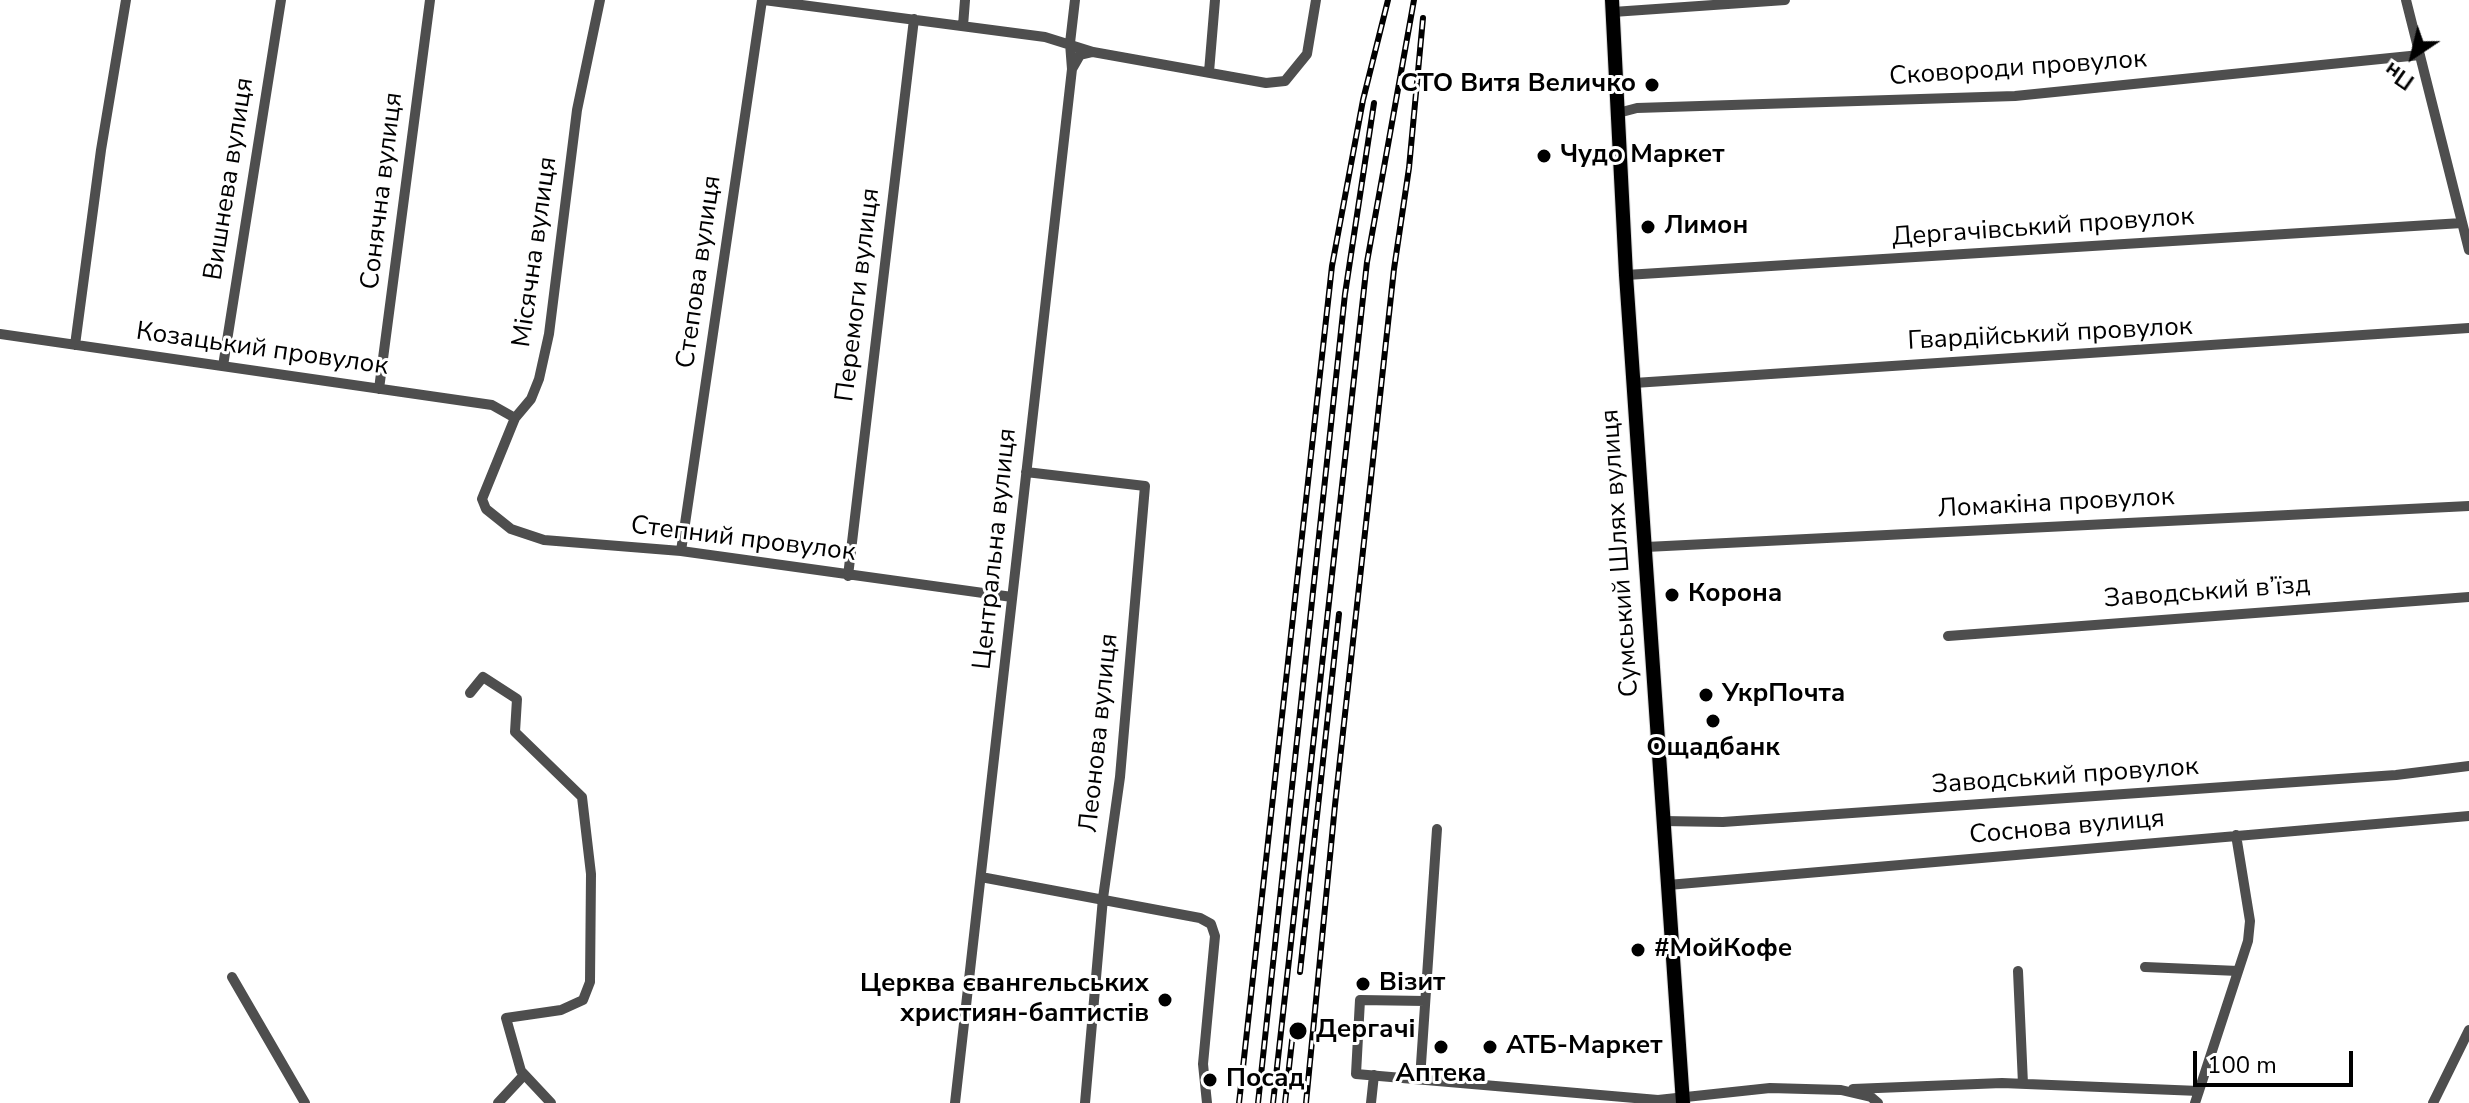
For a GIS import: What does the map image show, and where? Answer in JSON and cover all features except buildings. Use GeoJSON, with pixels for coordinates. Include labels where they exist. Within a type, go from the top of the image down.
{"type":"FeatureCollection","features":[{"type":"Feature","properties":{"kind":"main road","name":"Сумський Шлях вулиця"},"geometry":{"type":"LineString","coordinates":[[1613,6],[1626,275],[1683,1100]]}},
{"type":"Feature","properties":{"kind":"street"},"geometry":{"type":"LineString","coordinates":[[75,345],[101,150],[126,0]]}},
{"type":"Feature","properties":{"kind":"street","name":"Вишнева вулиця"},"geometry":{"type":"LineString","coordinates":[[223,366],[281,0]]}},
{"type":"Feature","properties":{"kind":"street","name":"Сонячна вулиця"},"geometry":{"type":"LineString","coordinates":[[379,389],[430,0]]}},
{"type":"Feature","properties":{"kind":"street","name":"Місячна вулиця"},"geometry":{"type":"LineString","coordinates":[[482,499],[515,418],[531,399],[539,379],[549,334],[577,110],[600,0]]}},
{"type":"Feature","properties":{"kind":"street"},"geometry":{"type":"LineString","coordinates":[[763,0],[851,5],[914,19],[1070,43],[1093,52],[1266,83],[1285,81],[1307,54],[1316,0]]}},
{"type":"Feature","properties":{"kind":"street","name":"Степова вулиця"},"geometry":{"type":"LineString","coordinates":[[681,551],[763,0]]}},
{"type":"Feature","properties":{"kind":"street"},"geometry":{"type":"LineString","coordinates":[[963,26],[965,0]]}},
{"type":"Feature","properties":{"kind":"street","name":"Центральна вулиця"},"geometry":{"type":"LineString","coordinates":[[955,1103],[1072,69],[1070,43],[1075,0]]}},
{"type":"Feature","properties":{"kind":"street"},"geometry":{"type":"LineString","coordinates":[[1209,72],[1215,0]]}},
{"type":"Feature","properties":{"kind":"street"},"geometry":{"type":"LineString","coordinates":[[1613,6],[1785,0]]}},
{"type":"Feature","properties":{"kind":"street"},"geometry":{"type":"LineString","coordinates":[[2406,0],[2469,250]]}},
{"type":"Feature","properties":{"kind":"street","name":"Перемоги вулиця"},"geometry":{"type":"LineString","coordinates":[[848,576],[914,19]]}},
{"type":"Feature","properties":{"kind":"street"},"geometry":{"type":"LineString","coordinates":[[1072,69],[1080,55],[1093,52]]}},
{"type":"Feature","properties":{"kind":"street","name":"Сковороди провулок"},"geometry":{"type":"LineString","coordinates":[[1618,113],[1637,108],[2015,96],[2420,55]]}},
{"type":"Feature","properties":{"kind":"street","name":"Дергачівський провулок"},"geometry":{"type":"LineString","coordinates":[[1626,275],[2462,223]]}},
{"type":"Feature","properties":{"kind":"street","name":"Гвардійський провулок"},"geometry":{"type":"LineString","coordinates":[[1634,383],[2469,328]]}},
{"type":"Feature","properties":{"kind":"street","name":"Козацький провулок"},"geometry":{"type":"LineString","coordinates":[[0,334],[492,405],[515,418]]}},
{"type":"Feature","properties":{"kind":"street","name":"Леонова вулиця"},"geometry":{"type":"LineString","coordinates":[[1026,472],[1145,486],[1120,777],[1103,898],[1085,1103]]}},
{"type":"Feature","properties":{"kind":"street","name":"Степний провулок"},"geometry":{"type":"LineString","coordinates":[[482,499],[486,509],[511,529],[544,540],[681,551],[1012,597]]}},
{"type":"Feature","properties":{"kind":"street","name":"Ломакіна провулок"},"geometry":{"type":"LineString","coordinates":[[1646,547],[2469,506]]}},
{"type":"Feature","properties":{"kind":"street","name":"Заводський в’їзд"},"geometry":{"type":"LineString","coordinates":[[1948,636],[2469,597]]}},
{"type":"Feature","properties":{"kind":"street"},"geometry":{"type":"LineString","coordinates":[[470,693],[483,677],[517,699],[515,732],[582,797],[591,874],[590,982],[583,1000],[561,1010],[506,1018],[524,1075],[551,1103]]}},
{"type":"Feature","properties":{"kind":"street","name":"Заводський провулок"},"geometry":{"type":"LineString","coordinates":[[1663,821],[1754,820],[2396,775],[2469,766]]}},
{"type":"Feature","properties":{"kind":"street","name":"Соснова вулиця"},"geometry":{"type":"LineString","coordinates":[[1668,885],[2469,816]]}},
{"type":"Feature","properties":{"kind":"street"},"geometry":{"type":"LineString","coordinates":[[1420,1079],[1437,829]]}},
{"type":"Feature","properties":{"kind":"street"},"geometry":{"type":"LineString","coordinates":[[2195,1103],[2238,971],[2250,921],[2236,835]]}},
{"type":"Feature","properties":{"kind":"street"},"geometry":{"type":"LineString","coordinates":[[981,877],[1103,898],[1200,918],[1211,924],[1215,936],[1203,1064],[1208,1098]]}},
{"type":"Feature","properties":{"kind":"street"},"geometry":{"type":"LineString","coordinates":[[2145,967],[2238,971]]}},
{"type":"Feature","properties":{"kind":"street"},"geometry":{"type":"LineString","coordinates":[[2018,971],[2023,1084]]}},
{"type":"Feature","properties":{"kind":"street"},"geometry":{"type":"LineString","coordinates":[[232,977],[305,1103]]}},
{"type":"Feature","properties":{"kind":"street"},"geometry":{"type":"LineString","coordinates":[[1425,1001],[1360,1000],[1356,1074],[1658,1100],[1683,1100],[1770,1088],[1841,1090],[2023,1084],[2199,1091]]}},
{"type":"Feature","properties":{"kind":"street"},"geometry":{"type":"LineString","coordinates":[[2433,1103],[2469,1030]]}},
{"type":"Feature","properties":{"kind":"street"},"geometry":{"type":"LineString","coordinates":[[498,1103],[524,1075]]}},
{"type":"Feature","properties":{"kind":"street"},"geometry":{"type":"LineString","coordinates":[[1371,1103],[1374,1075]]}},
{"type":"Feature","properties":{"kind":"street"},"geometry":{"type":"LineString","coordinates":[[1841,1090],[1871,1097],[1878,1103]]}},
{"type":"Feature","properties":{"kind":"railway"},"geometry":{"type":"LineString","coordinates":[[1239,1103],[1332,266],[1363,100],[1388,0]]}},
{"type":"Feature","properties":{"kind":"railway"},"geometry":{"type":"LineString","coordinates":[[1273,1103],[1367,262],[1414,0]]}},
{"type":"Feature","properties":{"kind":"railway"},"geometry":{"type":"LineString","coordinates":[[1306,1103],[1335,805],[1394,269],[1409,168],[1423,18]]}},
{"type":"Feature","properties":{"kind":"railway"},"geometry":{"type":"LineString","coordinates":[[1258,1103],[1345,294],[1374,103]]}},
{"type":"Feature","properties":{"kind":"railway"},"geometry":{"type":"LineString","coordinates":[[1300,972],[1339,614]]}},
{"type":"Feature","properties":{"kind":"railway"},"geometry":{"type":"LineString","coordinates":[[1285,1103],[1293,1032]]}},
{"type":"Feature","properties":{"kind":"place","name":"СТО Витя Величко"},"geometry":{"type":"Point","coordinates":[1652,85]}},
{"type":"Feature","properties":{"kind":"place","name":"Чудо Маркет"},"geometry":{"type":"Point","coordinates":[1544,156]}},
{"type":"Feature","properties":{"kind":"place","name":"Лимон"},"geometry":{"type":"Point","coordinates":[1648,227]}},
{"type":"Feature","properties":{"kind":"place","name":"Корона"},"geometry":{"type":"Point","coordinates":[1672,595]}},
{"type":"Feature","properties":{"kind":"place","name":"УкрПочта"},"geometry":{"type":"Point","coordinates":[1706,695]}},
{"type":"Feature","properties":{"kind":"place","name":"Ощадбанк"},"geometry":{"type":"Point","coordinates":[1713,721]}},
{"type":"Feature","properties":{"kind":"place","name":"#МойКофе"},"geometry":{"type":"Point","coordinates":[1638,950]}},
{"type":"Feature","properties":{"kind":"place","name":"Візит"},"geometry":{"type":"Point","coordinates":[1363,984]}},
{"type":"Feature","properties":{"kind":"place","name":"Церква євангельських християн-баптистів"},"geometry":{"type":"Point","coordinates":[1165,1000]}},
{"type":"Feature","properties":{"kind":"place","name":"Дергачі"},"geometry":{"type":"Point","coordinates":[1298,1031]}},
{"type":"Feature","properties":{"kind":"place","name":"Аптека"},"geometry":{"type":"Point","coordinates":[1441,1047]}},
{"type":"Feature","properties":{"kind":"place","name":"АТБ-Маркет"},"geometry":{"type":"Point","coordinates":[1490,1047]}},
{"type":"Feature","properties":{"kind":"place","name":"Посад"},"geometry":{"type":"Point","coordinates":[1210,1080]}}]}
